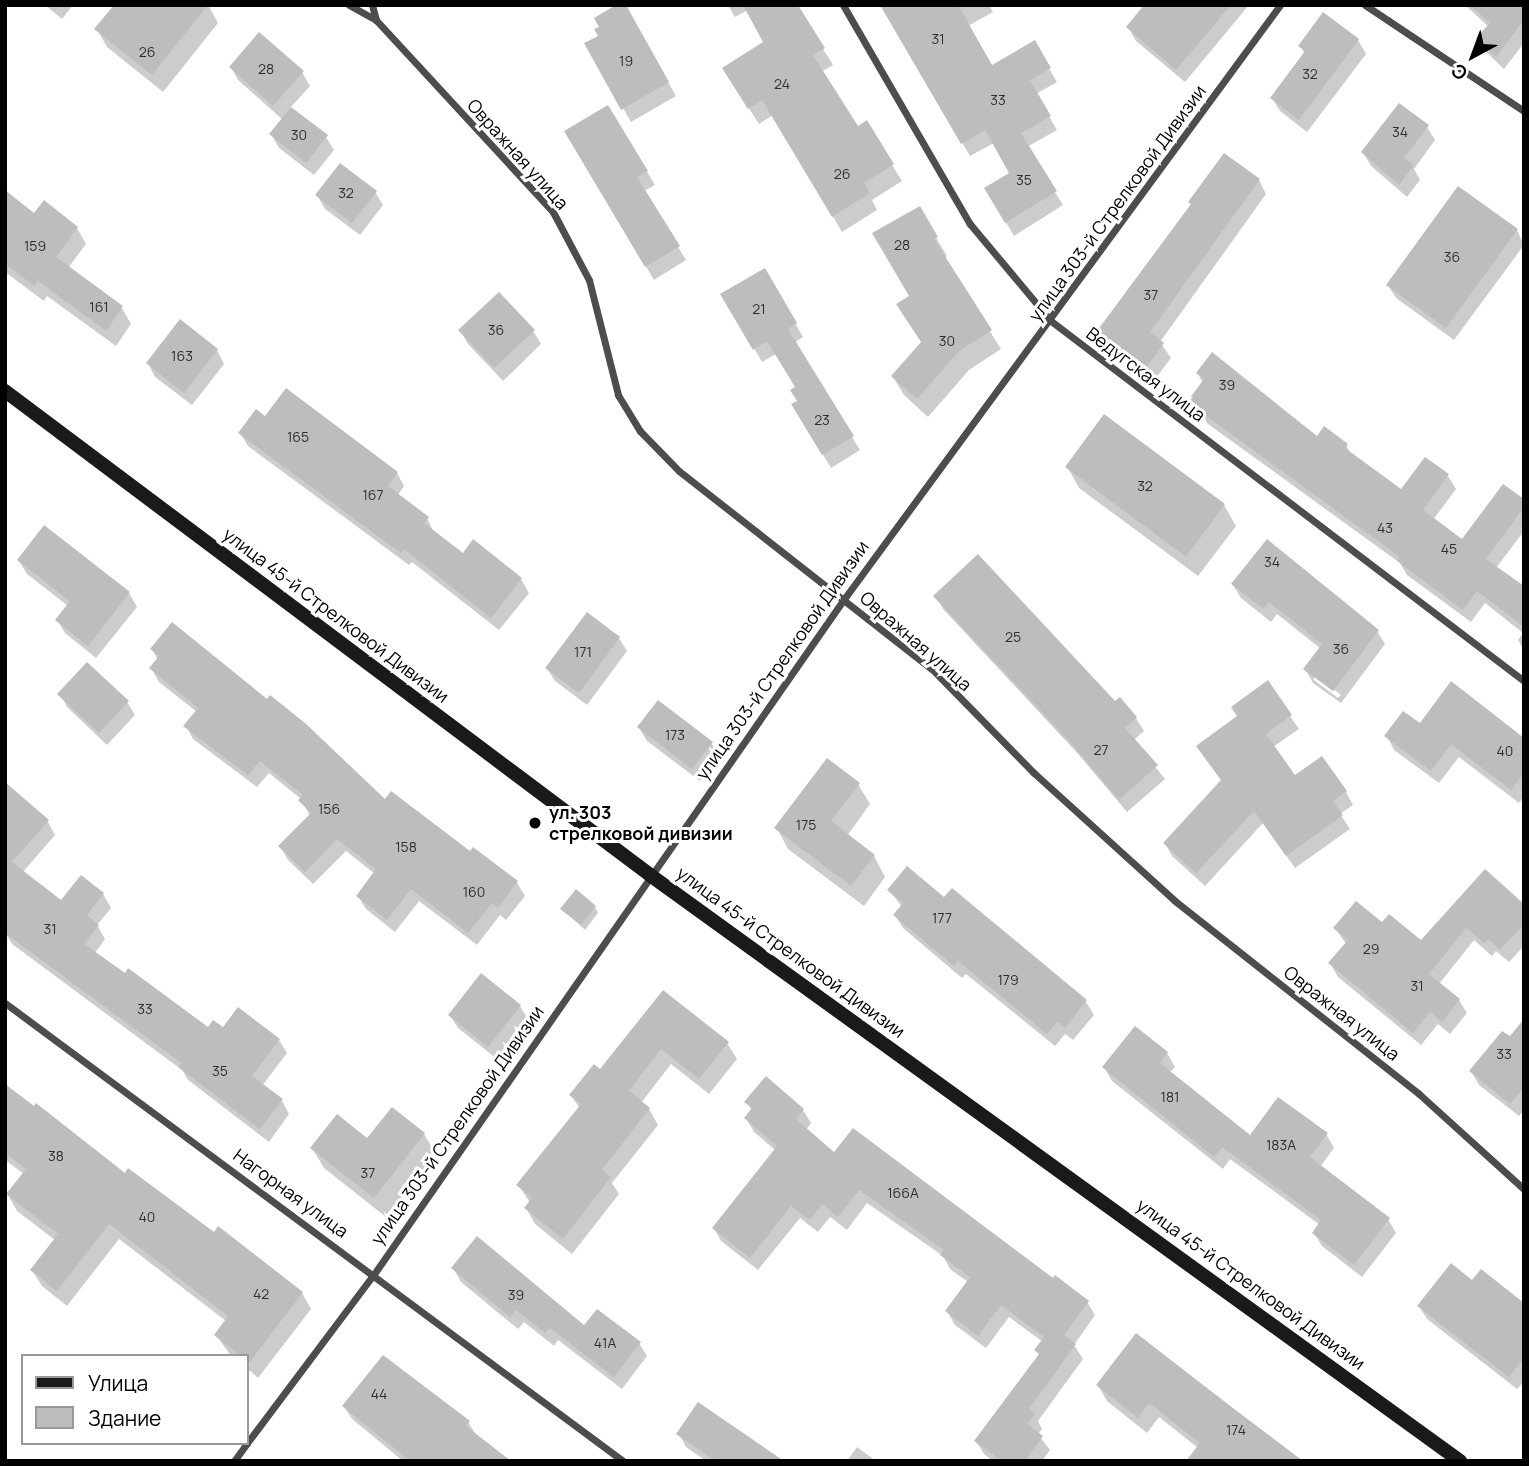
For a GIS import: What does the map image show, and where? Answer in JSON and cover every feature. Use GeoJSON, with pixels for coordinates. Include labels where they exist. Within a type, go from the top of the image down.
{"type":"FeatureCollection","features":[{"type":"Feature","properties":{"kind":"main road","name":"улица 45-й Стрелковой Дивизии"},"geometry":{"type":"LineString","coordinates":[[5,391],[650,874],[1460,1461]]}},
{"type":"Feature","properties":{"kind":"street"},"geometry":{"type":"LineString","coordinates":[[349,5],[376,20]]}},
{"type":"Feature","properties":{"kind":"street","name":"Овражная улица"},"geometry":{"type":"LineString","coordinates":[[372,5],[376,20],[553,212],[589,280],[618,395],[640,431],[679,471],[935,673],[1034,773],[1175,901],[1418,1093],[1524,1189]]}},
{"type":"Feature","properties":{"kind":"street","name":"Ведугская улица"},"geometry":{"type":"LineString","coordinates":[[843,5],[971,224],[1051,321],[1524,681]]}},
{"type":"Feature","properties":{"kind":"street","name":"улица 303-й Стрелковой Дивизии"},"geometry":{"type":"LineString","coordinates":[[248,1442],[374,1273],[844,599],[1051,321],[1280,5]]}},
{"type":"Feature","properties":{"kind":"street"},"geometry":{"type":"LineString","coordinates":[[1365,5],[1524,111]]}},
{"type":"Feature","properties":{"kind":"street","name":"Нагорная улица"},"geometry":{"type":"LineString","coordinates":[[5,1003],[374,1273],[623,1461]]}},
{"type":"Feature","properties":{"kind":"street","name":"улица 303-й Стрелковой Дивизии"},"geometry":{"type":"LineString","coordinates":[[234,1461],[246,1445]]}},
{"type":"Feature","properties":{"kind":"building"},"geometry":{"type":"Polygon","coordinates":[[[114,5],[208,5],[152,75],[94,29],[114,5]]]}},
{"type":"Feature","properties":{"kind":"building"},"geometry":{"type":"Polygon","coordinates":[[[616,5],[626,5],[669,82],[621,110],[584,43],[598,36],[594,29],[599,27],[594,18],[616,5]]]}},
{"type":"Feature","properties":{"kind":"building"},"geometry":{"type":"Polygon","coordinates":[[[743,5],[798,5],[825,48],[813,55],[858,126],[867,120],[894,164],[864,183],[870,193],[832,217],[762,100],[748,109],[722,68],[763,42],[743,5]]]}},
{"type":"Feature","properties":{"kind":"building"},"geometry":{"type":"Polygon","coordinates":[[[880,5],[958,5],[992,65],[1035,40],[1051,68],[1030,80],[1051,116],[1021,133],[1057,191],[1005,223],[984,188],[1009,173],[985,130],[961,144],[880,5]]]}},
{"type":"Feature","properties":{"kind":"building"},"geometry":{"type":"Polygon","coordinates":[[[1144,5],[1231,5],[1176,70],[1126,27],[1144,5]]]}},
{"type":"Feature","properties":{"kind":"building"},"geometry":{"type":"Polygon","coordinates":[[[1470,5],[1524,5],[1524,20],[1496,57],[1476,38],[1490,23],[1470,5]]]}},
{"type":"Feature","properties":{"kind":"building"},"geometry":{"type":"Polygon","coordinates":[[[1323,12],[1359,39],[1299,120],[1270,98],[1305,51],[1298,46],[1323,12]]]}},
{"type":"Feature","properties":{"kind":"building"},"geometry":{"type":"Polygon","coordinates":[[[259,32],[304,71],[273,106],[229,67],[259,32]]]}},
{"type":"Feature","properties":{"kind":"building"},"geometry":{"type":"Polygon","coordinates":[[[1399,103],[1429,125],[1404,158],[1414,165],[1399,185],[1361,152],[1399,103]]]}},
{"type":"Feature","properties":{"kind":"building"},"geometry":{"type":"Polygon","coordinates":[[[608,105],[648,171],[637,177],[680,246],[645,267],[564,131],[608,105]]]}},
{"type":"Feature","properties":{"kind":"building"},"geometry":{"type":"Polygon","coordinates":[[[291,107],[328,135],[306,163],[269,134],[291,107]]]}},
{"type":"Feature","properties":{"kind":"building"},"geometry":{"type":"Polygon","coordinates":[[[1224,153],[1260,179],[1150,332],[1164,343],[1147,367],[1097,331],[1191,204],[1188,202],[1224,153]]]}},
{"type":"Feature","properties":{"kind":"building"},"geometry":{"type":"Polygon","coordinates":[[[340,163],[377,191],[352,223],[315,195],[340,163]]]}},
{"type":"Feature","properties":{"kind":"building"},"geometry":{"type":"Polygon","coordinates":[[[1458,186],[1518,229],[1446,328],[1386,285],[1458,186]]]}},
{"type":"Feature","properties":{"kind":"building"},"geometry":{"type":"Polygon","coordinates":[[[5,190],[34,213],[44,200],[78,227],[56,257],[123,306],[106,331],[38,281],[34,286],[5,264],[5,190]]]}},
{"type":"Feature","properties":{"kind":"building"},"geometry":{"type":"Polygon","coordinates":[[[920,206],[938,237],[934,239],[992,330],[959,351],[917,399],[891,376],[921,342],[896,304],[909,296],[872,233],[920,206]]]}},
{"type":"Feature","properties":{"kind":"building"},"geometry":{"type":"Polygon","coordinates":[[[765,268],[797,323],[788,329],[854,436],[822,455],[791,404],[797,401],[790,390],[795,387],[767,341],[753,350],[720,294],[765,268]]]}},
{"type":"Feature","properties":{"kind":"building"},"geometry":{"type":"Polygon","coordinates":[[[499,292],[535,330],[494,368],[458,330],[499,292]]]}},
{"type":"Feature","properties":{"kind":"building"},"geometry":{"type":"Polygon","coordinates":[[[180,319],[218,349],[184,393],[146,363],[180,319]]]}},
{"type":"Feature","properties":{"kind":"building"},"geometry":{"type":"Polygon","coordinates":[[[1212,352],[1317,436],[1324,426],[1348,444],[1345,448],[1401,489],[1425,457],[1449,474],[1423,510],[1462,539],[1503,484],[1524,499],[1524,507],[1486,559],[1524,586],[1524,627],[1477,591],[1463,610],[1397,561],[1400,557],[1187,402],[1204,379],[1196,373],[1212,352]]]}},
{"type":"Feature","properties":{"kind":"building"},"geometry":{"type":"Polygon","coordinates":[[[286,388],[398,472],[388,486],[429,517],[424,523],[463,553],[473,539],[522,578],[491,618],[404,549],[401,553],[238,433],[256,409],[265,416],[286,388]]]}},
{"type":"Feature","properties":{"kind":"building"},"geometry":{"type":"Polygon","coordinates":[[[1104,414],[1225,504],[1186,557],[1065,467],[1104,414]]]}},
{"type":"Feature","properties":{"kind":"building"},"geometry":{"type":"Polygon","coordinates":[[[44,525],[130,592],[88,646],[55,620],[70,601],[17,560],[44,525]]]}},
{"type":"Feature","properties":{"kind":"building"},"geometry":{"type":"Polygon","coordinates":[[[1267,539],[1379,630],[1333,691],[1303,669],[1322,644],[1269,602],[1263,609],[1231,584],[1267,539]]]}},
{"type":"Feature","properties":{"kind":"building"},"geometry":{"type":"Polygon","coordinates":[[[978,554],[1115,701],[1120,697],[1137,717],[1125,728],[1158,765],[1119,800],[1070,742],[933,596],[978,554]]]}},
{"type":"Feature","properties":{"kind":"building"},"geometry":{"type":"Polygon","coordinates":[[[587,612],[620,637],[579,693],[545,668],[587,612]]]}},
{"type":"Feature","properties":{"kind":"building"},"geometry":{"type":"Polygon","coordinates":[[[172,622],[267,699],[270,695],[305,723],[385,799],[391,791],[470,851],[473,847],[518,881],[498,908],[492,903],[468,933],[411,889],[387,920],[356,896],[376,869],[337,839],[305,872],[278,846],[311,813],[298,800],[303,795],[260,761],[248,775],[183,726],[198,708],[149,668],[159,656],[150,649],[172,622]]]}},
{"type":"Feature","properties":{"kind":"building"},"geometry":{"type":"Polygon","coordinates":[[[87,662],[129,701],[99,733],[57,694],[87,662]]]}},
{"type":"Feature","properties":{"kind":"building"},"geometry":{"type":"Polygon","coordinates":[[[1268,680],[1292,715],[1266,734],[1295,775],[1322,756],[1347,791],[1333,801],[1343,815],[1286,856],[1254,811],[1196,873],[1163,843],[1221,780],[1196,746],[1237,716],[1231,707],[1268,680]]]}},
{"type":"Feature","properties":{"kind":"building"},"geometry":{"type":"Polygon","coordinates":[[[1451,681],[1524,738],[1524,773],[1511,790],[1451,744],[1431,771],[1384,736],[1403,711],[1420,723],[1451,681]]]}},
{"type":"Feature","properties":{"kind":"building"},"geometry":{"type":"Polygon","coordinates":[[[658,700],[713,742],[692,769],[637,727],[658,700]]]}},
{"type":"Feature","properties":{"kind":"building"},"geometry":{"type":"Polygon","coordinates":[[[827,758],[860,783],[831,821],[875,855],[851,886],[774,828],[827,758]]]}},
{"type":"Feature","properties":{"kind":"building"},"geometry":{"type":"Polygon","coordinates":[[[5,782],[49,820],[12,862],[61,900],[81,875],[104,893],[87,915],[99,925],[84,944],[125,973],[128,968],[208,1027],[213,1020],[223,1027],[238,1007],[280,1039],[252,1076],[283,1099],[260,1129],[178,1067],[181,1063],[5,933],[5,782]]]}},
{"type":"Feature","properties":{"kind":"building"},"geometry":{"type":"Polygon","coordinates":[[[907,866],[944,897],[952,888],[1087,1000],[1065,1028],[1057,1022],[1047,1034],[958,961],[954,966],[893,915],[903,903],[887,890],[907,866]]]}},
{"type":"Feature","properties":{"kind":"building"},"geometry":{"type":"Polygon","coordinates":[[[1485,869],[1524,904],[1524,924],[1500,950],[1488,939],[1484,943],[1466,928],[1429,974],[1460,999],[1442,1022],[1430,1012],[1413,1033],[1328,963],[1348,940],[1333,928],[1356,901],[1382,922],[1389,914],[1421,940],[1485,869]]]}},
{"type":"Feature","properties":{"kind":"building"},"geometry":{"type":"Polygon","coordinates":[[[576,889],[596,906],[581,925],[560,909],[576,889]]]}},
{"type":"Feature","properties":{"kind":"building"},"geometry":{"type":"Polygon","coordinates":[[[481,973],[521,1005],[488,1047],[448,1015],[481,973]]]}},
{"type":"Feature","properties":{"kind":"building"},"geometry":{"type":"Polygon","coordinates":[[[663,990],[729,1042],[699,1079],[661,1049],[629,1091],[650,1108],[602,1170],[611,1177],[563,1239],[524,1208],[532,1198],[516,1185],[581,1104],[569,1095],[594,1064],[600,1069],[663,990]]]}},
{"type":"Feature","properties":{"kind":"building"},"geometry":{"type":"Polygon","coordinates":[[[1524,1019],[1524,1087],[1510,1104],[1469,1071],[1502,1031],[1510,1036],[1524,1019]]]}},
{"type":"Feature","properties":{"kind":"building"},"geometry":{"type":"Polygon","coordinates":[[[1135,1026],[1168,1052],[1160,1063],[1250,1135],[1278,1097],[1328,1133],[1310,1157],[1390,1218],[1354,1265],[1312,1233],[1321,1220],[1222,1147],[1214,1157],[1102,1067],[1135,1026]]]}},
{"type":"Feature","properties":{"kind":"building"},"geometry":{"type":"Polygon","coordinates":[[[766,1076],[804,1109],[796,1119],[834,1152],[853,1128],[1053,1278],[1055,1275],[1089,1301],[1064,1335],[1076,1344],[1029,1409],[1035,1414],[1027,1424],[1043,1436],[1025,1461],[1002,1461],[974,1441],[1039,1354],[1034,1350],[1044,1337],[1001,1305],[978,1336],[945,1311],[970,1277],[940,1255],[944,1250],[859,1190],[838,1217],[822,1204],[810,1220],[791,1206],[750,1258],[712,1228],[777,1146],[744,1118],[752,1108],[744,1102],[766,1076]]]}},
{"type":"Feature","properties":{"kind":"building"},"geometry":{"type":"Polygon","coordinates":[[[5,1084],[34,1106],[36,1103],[125,1173],[128,1168],[214,1232],[218,1226],[303,1292],[249,1363],[248,1354],[238,1354],[214,1335],[228,1316],[109,1224],[57,1291],[30,1270],[58,1234],[6,1194],[26,1169],[5,1153],[5,1084]]]}},
{"type":"Feature","properties":{"kind":"building"},"geometry":{"type":"Polygon","coordinates":[[[392,1107],[425,1133],[374,1198],[310,1148],[337,1114],[367,1138],[392,1107]]]}},
{"type":"Feature","properties":{"kind":"building"},"geometry":{"type":"Polygon","coordinates":[[[477,1236],[584,1325],[597,1309],[641,1342],[614,1377],[550,1328],[545,1333],[516,1310],[510,1317],[451,1268],[477,1236]]]}},
{"type":"Feature","properties":{"kind":"building"},"geometry":{"type":"Polygon","coordinates":[[[1451,1263],[1472,1280],[1481,1269],[1524,1303],[1524,1358],[1509,1377],[1417,1306],[1451,1263]]]}},
{"type":"Feature","properties":{"kind":"building"},"geometry":{"type":"Polygon","coordinates":[[[1136,1333],[1303,1461],[1186,1461],[1200,1443],[1149,1403],[1138,1418],[1096,1385],[1136,1333]]]}},
{"type":"Feature","properties":{"kind":"building"},"geometry":{"type":"Polygon","coordinates":[[[383,1355],[470,1421],[466,1426],[511,1461],[410,1461],[342,1406],[383,1355]]]}},
{"type":"Feature","properties":{"kind":"building"},"geometry":{"type":"Polygon","coordinates":[[[698,1402],[784,1461],[716,1461],[676,1434],[698,1402]]]}},
{"type":"Feature","properties":{"kind":"place","name":"ул. 303 стрелковой дивизии"},"geometry":{"type":"Point","coordinates":[535,823]}}]}
